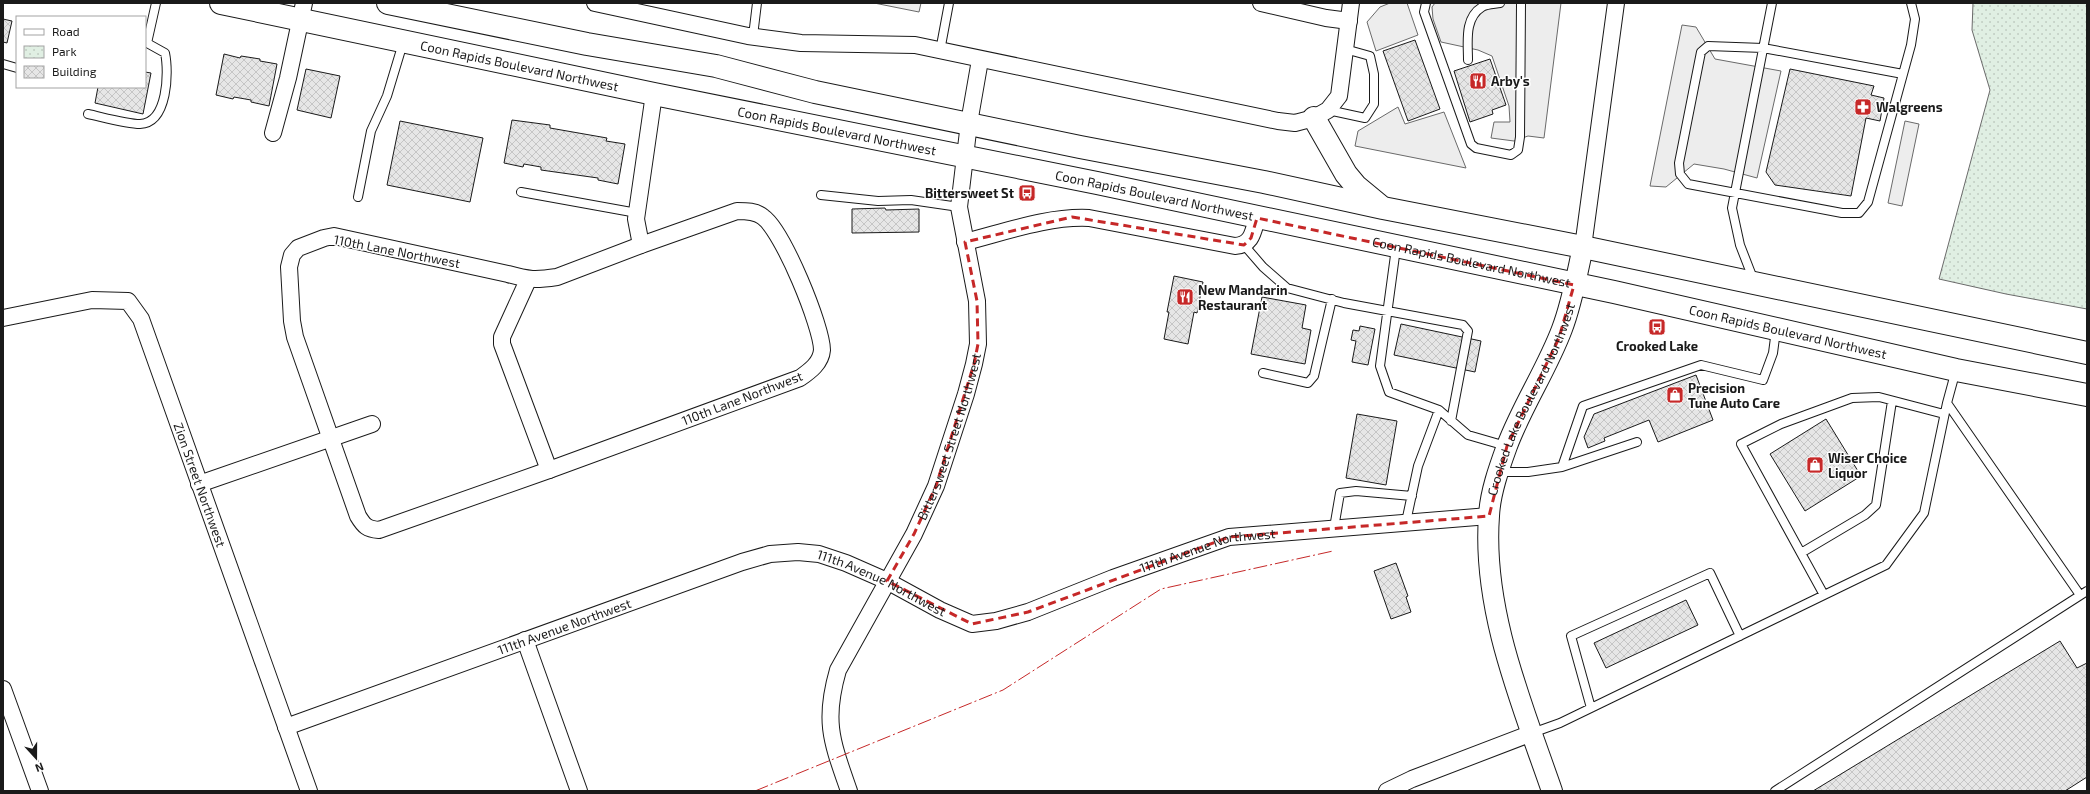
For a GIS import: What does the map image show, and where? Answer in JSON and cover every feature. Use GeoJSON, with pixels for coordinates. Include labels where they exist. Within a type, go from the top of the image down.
{"type":"FeatureCollection","features":[{"type":"Feature","properties":{"kind":"main road","name":"Coon Rapids Boulevard Northwest"},"geometry":{"type":"LineString","coordinates":[[220,3],[302,12],[403,42],[1097,183],[1574,285],[1956,370],[2087,394]]}},
{"type":"Feature","properties":{"kind":"main road"},"geometry":{"type":"LineString","coordinates":[[388,3],[587,44],[716,66],[815,92],[1080,147],[1264,182],[1383,208],[1583,247],[2087,353]]}},
{"type":"Feature","properties":{"kind":"main road"},"geometry":{"type":"LineString","coordinates":[[1321,114],[1346,174],[1356,186],[1383,208]]}},
{"type":"Feature","properties":{"kind":"street"},"geometry":{"type":"LineString","coordinates":[[595,3],[753,36],[801,43],[914,45],[980,60],[1278,121],[1295,123],[1321,114],[1339,96],[1351,3]]}},
{"type":"Feature","properties":{"kind":"street"},"geometry":{"type":"LineString","coordinates":[[1261,3],[1326,18],[1349,21]]}},
{"type":"Feature","properties":{"kind":"street","name":"Crooked Lake Boulevard Northwest"},"geometry":{"type":"LineString","coordinates":[[1552,791],[1532,733],[1497,617],[1489,571],[1489,516],[1499,472],[1508,446],[1559,338],[1574,285],[1583,247],[1616,3]]}},
{"type":"Feature","properties":{"kind":"street"},"geometry":{"type":"LineString","coordinates":[[273,133],[288,78],[302,12]]}},
{"type":"Feature","properties":{"kind":"street","name":"Bittersweet Street Northwest"},"geometry":{"type":"LineString","coordinates":[[849,791],[830,734],[833,689],[838,670],[914,534],[936,486],[966,394],[978,344],[977,301],[959,207],[964,157],[980,60]]}},
{"type":"Feature","properties":{"kind":"street"},"geometry":{"type":"LineString","coordinates":[[641,245],[637,225],[637,213],[654,94]]}},
{"type":"Feature","properties":{"kind":"street","name":"110th Lane Northwest"},"geometry":{"type":"LineString","coordinates":[[737,211],[750,211],[763,216],[773,226],[795,266],[820,338],[822,351],[819,361],[812,370],[800,378],[549,470],[379,530],[370,530],[363,525],[358,516],[295,337],[292,321],[290,267],[292,255],[298,248],[334,236],[508,274],[528,280],[557,277],[737,211]]}},
{"type":"Feature","properties":{"kind":"street"},"geometry":{"type":"LineString","coordinates":[[965,242],[1036,224],[1072,217],[1105,221],[1235,246],[1244,245],[1251,238],[1257,218]]}},
{"type":"Feature","properties":{"kind":"street"},"geometry":{"type":"LineString","coordinates":[[528,280],[502,337],[502,344],[549,470]]}},
{"type":"Feature","properties":{"kind":"street","name":"Zion Street Northwest"},"geometry":{"type":"LineString","coordinates":[[3,318],[92,300],[128,301],[141,318],[309,791]]}},
{"type":"Feature","properties":{"kind":"street"},"geometry":{"type":"LineString","coordinates":[[199,484],[372,424]]}},
{"type":"Feature","properties":{"kind":"street","name":"111th Avenue Northwest"},"geometry":{"type":"LineString","coordinates":[[286,727],[742,562],[770,554],[798,552],[820,554],[846,562],[887,581],[940,610],[972,624],[996,621],[1028,612],[1113,578],[1229,537],[1489,516]]}},
{"type":"Feature","properties":{"kind":"street"},"geometry":{"type":"LineString","coordinates":[[525,640],[579,791]]}},
{"type":"Feature","properties":{"kind":"street"},"geometry":{"type":"LineString","coordinates":[[3,689],[40,791]]}},
{"type":"Feature","properties":{"kind":"street"},"geometry":{"type":"LineString","coordinates":[[1387,791],[1412,779],[1532,733]]}},
{"type":"Feature","properties":{"kind":"lane"},"geometry":{"type":"LineString","coordinates":[[88,114],[140,124],[153,120],[159,114],[165,93],[167,62],[165,53],[146,42],[156,3]]}},
{"type":"Feature","properties":{"kind":"lane"},"geometry":{"type":"LineString","coordinates":[[753,36],[757,3]]}},
{"type":"Feature","properties":{"kind":"lane"},"geometry":{"type":"LineString","coordinates":[[940,51],[949,3]]}},
{"type":"Feature","properties":{"kind":"lane"},"geometry":{"type":"LineString","coordinates":[[1426,3],[1424,12],[1426,19],[1471,144],[1476,148],[1511,155],[1518,150],[1520,137],[1521,3]]}},
{"type":"Feature","properties":{"kind":"lane"},"geometry":{"type":"LineString","coordinates":[[1468,60],[1469,23],[1474,14],[1482,7],[1500,3]]}},
{"type":"Feature","properties":{"kind":"lane"},"geometry":{"type":"LineString","coordinates":[[1755,283],[1740,245],[1732,208],[1772,3]]}},
{"type":"Feature","properties":{"kind":"lane"},"geometry":{"type":"LineString","coordinates":[[1903,74],[1763,48],[1708,46],[1701,52],[1679,163],[1680,174],[1688,184],[1842,213],[1859,212],[1868,202],[1911,45],[1915,19],[1911,3]]}},
{"type":"Feature","properties":{"kind":"lane"},"geometry":{"type":"LineString","coordinates":[[358,197],[371,131],[386,96],[403,42]]}},
{"type":"Feature","properties":{"kind":"lane"},"geometry":{"type":"LineString","coordinates":[[1321,114],[1365,118],[1374,104],[1374,74],[1370,56],[1346,49]]}},
{"type":"Feature","properties":{"kind":"lane"},"geometry":{"type":"LineString","coordinates":[[3,64],[16,68]]}},
{"type":"Feature","properties":{"kind":"lane"},"geometry":{"type":"LineString","coordinates":[[521,192],[637,213]]}},
{"type":"Feature","properties":{"kind":"lane"},"geometry":{"type":"LineString","coordinates":[[821,194],[878,201],[911,200],[959,207]]}},
{"type":"Feature","properties":{"kind":"lane"},"geometry":{"type":"LineString","coordinates":[[1244,245],[1263,267],[1287,288],[1332,299],[1464,325],[1468,331],[1451,421]]}},
{"type":"Feature","properties":{"kind":"lane"},"geometry":{"type":"LineString","coordinates":[[1396,247],[1380,366],[1389,392],[1438,410],[1468,435],[1508,446]]}},
{"type":"Feature","properties":{"kind":"lane"},"geometry":{"type":"LineString","coordinates":[[1263,373],[1308,383],[1314,376],[1332,299]]}},
{"type":"Feature","properties":{"kind":"lane"},"geometry":{"type":"LineString","coordinates":[[1562,467],[1584,406],[1701,365],[1763,380],[1773,352],[1776,329]]}},
{"type":"Feature","properties":{"kind":"lane"},"geometry":{"type":"LineString","coordinates":[[1532,733],[1560,723],[1886,565],[1924,513],[1944,414],[1956,370]]}},
{"type":"Feature","properties":{"kind":"lane"},"geometry":{"type":"LineString","coordinates":[[1824,595],[1741,444],[1781,424],[1852,398],[1879,397],[1944,414]]}},
{"type":"Feature","properties":{"kind":"lane"},"geometry":{"type":"LineString","coordinates":[[1801,553],[1865,515],[1876,505],[1892,401]]}},
{"type":"Feature","properties":{"kind":"lane"},"geometry":{"type":"LineString","coordinates":[[1774,791],[2084,593],[1947,403]]}},
{"type":"Feature","properties":{"kind":"lane"},"geometry":{"type":"LineString","coordinates":[[1406,522],[1418,466],[1438,410]]}},
{"type":"Feature","properties":{"kind":"lane"},"geometry":{"type":"LineString","coordinates":[[1499,472],[1528,472],[1562,467],[1637,442]]}},
{"type":"Feature","properties":{"kind":"lane"},"geometry":{"type":"LineString","coordinates":[[1334,528],[1340,493],[1356,491],[1412,496]]}},
{"type":"Feature","properties":{"kind":"lane"},"geometry":{"type":"LineString","coordinates":[[1591,708],[1571,636],[1710,573],[1740,636]]}},
{"type":"Feature","properties":{"kind":"highlighted area"},"geometry":{"type":"Polygon","coordinates":[[[1072,217],[1244,245],[1251,238],[1257,218],[1574,285],[1559,338],[1507,446],[1489,516],[1229,537],[1028,612],[972,624],[887,581],[914,534],[936,486],[974,364],[978,344],[977,301],[965,242],[1072,217]]]}},
{"type":"Feature","properties":{"kind":"green space"},"geometry":{"type":"Polygon","coordinates":[[[1973,3],[2087,3],[2087,309],[2006,294],[1939,279],[1990,90],[1972,30],[1973,3]]]}},
{"type":"Feature","properties":{"kind":"shaded area"},"geometry":{"type":"Polygon","coordinates":[[[874,3],[921,3],[919,12],[874,3]]]}},
{"type":"Feature","properties":{"kind":"shaded area"},"geometry":{"type":"Polygon","coordinates":[[[1390,3],[1407,3],[1418,35],[1376,51],[1367,22],[1380,7],[1390,3]]]}},
{"type":"Feature","properties":{"kind":"shaded area"},"geometry":{"type":"Polygon","coordinates":[[[1435,3],[1561,3],[1544,138],[1528,136],[1514,141],[1491,138],[1494,122],[1510,122],[1509,106],[1492,56],[1478,50],[1441,42],[1433,19],[1432,7],[1435,3]]]}},
{"type":"Feature","properties":{"kind":"shaded area"},"geometry":{"type":"Polygon","coordinates":[[[1682,25],[1696,27],[1715,59],[1781,71],[1757,178],[1724,169],[1694,164],[1666,187],[1650,186],[1682,25]]]}},
{"type":"Feature","properties":{"kind":"shaded area"},"geometry":{"type":"Polygon","coordinates":[[[1398,107],[1405,124],[1444,112],[1466,168],[1355,146],[1358,131],[1398,107]]]}},
{"type":"Feature","properties":{"kind":"shaded area"},"geometry":{"type":"Polygon","coordinates":[[[1905,121],[1919,124],[1902,206],[1888,203],[1905,121]]]}},
{"type":"Feature","properties":{"kind":"building"},"geometry":{"type":"Polygon","coordinates":[[[3,19],[12,21],[7,43],[3,42],[3,19]]]}},
{"type":"Feature","properties":{"kind":"building"},"geometry":{"type":"Polygon","coordinates":[[[1415,40],[1440,109],[1408,121],[1383,51],[1415,40]]]}},
{"type":"Feature","properties":{"kind":"building"},"geometry":{"type":"Polygon","coordinates":[[[224,54],[240,58],[241,56],[260,59],[260,61],[277,64],[269,106],[251,102],[251,100],[234,97],[233,99],[216,95],[224,54]]]}},
{"type":"Feature","properties":{"kind":"building","name":"Arby's"},"geometry":{"type":"Polygon","coordinates":[[[1490,59],[1506,105],[1492,110],[1493,114],[1470,122],[1454,71],[1490,59]]]}},
{"type":"Feature","properties":{"kind":"building"},"geometry":{"type":"Polygon","coordinates":[[[306,69],[340,76],[331,118],[297,110],[306,69]]]}},
{"type":"Feature","properties":{"kind":"building","name":"Walgreens"},"geometry":{"type":"Polygon","coordinates":[[[1790,69],[1874,86],[1871,95],[1884,98],[1880,121],[1866,118],[1851,196],[1775,185],[1766,172],[1790,69]]]}},
{"type":"Feature","properties":{"kind":"building"},"geometry":{"type":"Polygon","coordinates":[[[146,72],[151,73],[143,114],[95,103],[98,88],[146,88],[146,72]]]}},
{"type":"Feature","properties":{"kind":"building"},"geometry":{"type":"Polygon","coordinates":[[[512,120],[550,125],[550,128],[607,138],[606,141],[625,144],[618,184],[598,180],[598,178],[541,170],[541,167],[524,164],[523,167],[504,163],[512,120]]]}},
{"type":"Feature","properties":{"kind":"building"},"geometry":{"type":"Polygon","coordinates":[[[400,121],[483,138],[470,202],[387,185],[400,121]]]}},
{"type":"Feature","properties":{"kind":"building"},"geometry":{"type":"Polygon","coordinates":[[[885,208],[886,210],[919,209],[919,232],[852,233],[852,209],[885,208]]]}},
{"type":"Feature","properties":{"kind":"building","name":"New Mandarin Restaurant"},"geometry":{"type":"Polygon","coordinates":[[[1174,276],[1203,282],[1197,313],[1194,312],[1188,344],[1164,339],[1169,312],[1167,312],[1174,276]]]}},
{"type":"Feature","properties":{"kind":"building"},"geometry":{"type":"Polygon","coordinates":[[[1262,297],[1306,305],[1302,328],[1311,330],[1305,364],[1251,354],[1262,297]]]}},
{"type":"Feature","properties":{"kind":"building"},"geometry":{"type":"Polygon","coordinates":[[[1401,324],[1481,341],[1475,372],[1394,355],[1401,324]]]}},
{"type":"Feature","properties":{"kind":"building"},"geometry":{"type":"Polygon","coordinates":[[[1360,326],[1375,329],[1368,365],[1352,362],[1356,341],[1351,340],[1353,330],[1359,331],[1360,326]]]}},
{"type":"Feature","properties":{"kind":"building","name":"Precision Tune Auto Care"},"geometry":{"type":"Polygon","coordinates":[[[1696,375],[1713,420],[1658,442],[1649,420],[1604,438],[1605,441],[1588,448],[1584,437],[1594,414],[1696,375]]]}},
{"type":"Feature","properties":{"kind":"building"},"geometry":{"type":"Polygon","coordinates":[[[1357,414],[1397,421],[1386,485],[1346,478],[1357,414]]]}},
{"type":"Feature","properties":{"kind":"building","name":"Wiser Choice Liquor"},"geometry":{"type":"Polygon","coordinates":[[[1826,419],[1861,476],[1805,511],[1770,454],[1826,419]]]}},
{"type":"Feature","properties":{"kind":"building"},"geometry":{"type":"Polygon","coordinates":[[[1396,563],[1408,596],[1406,597],[1411,612],[1391,619],[1374,571],[1396,563]]]}},
{"type":"Feature","properties":{"kind":"building"},"geometry":{"type":"Polygon","coordinates":[[[1686,600],[1698,625],[1606,668],[1594,643],[1686,600]]]}},
{"type":"Feature","properties":{"kind":"building"},"geometry":{"type":"Polygon","coordinates":[[[2060,641],[2077,668],[2087,663],[2087,777],[2065,791],[1813,791],[2060,641]]]}},
{"type":"Feature","properties":{"kind":"power"},"geometry":{"type":"LineString","coordinates":[[755,791],[1003,690],[1161,589],[1333,551]]}},
{"type":"Feature","properties":{"kind":"place","name":"Arby's"},"geometry":{"type":"Point","coordinates":[1478,81]}},
{"type":"Feature","properties":{"kind":"place","name":"Walgreens"},"geometry":{"type":"Point","coordinates":[1863,107]}},
{"type":"Feature","properties":{"kind":"place","name":"Bittersweet St"},"geometry":{"type":"Point","coordinates":[1027,193]}},
{"type":"Feature","properties":{"kind":"place","name":"New Mandarin Restaurant"},"geometry":{"type":"Point","coordinates":[1185,297]}},
{"type":"Feature","properties":{"kind":"place","name":"Crooked Lake"},"geometry":{"type":"Point","coordinates":[1657,327]}},
{"type":"Feature","properties":{"kind":"place","name":"Precision Tune Auto Care"},"geometry":{"type":"Point","coordinates":[1675,395]}},
{"type":"Feature","properties":{"kind":"place","name":"Wiser Choice Liquor"},"geometry":{"type":"Point","coordinates":[1815,465]}}]}
